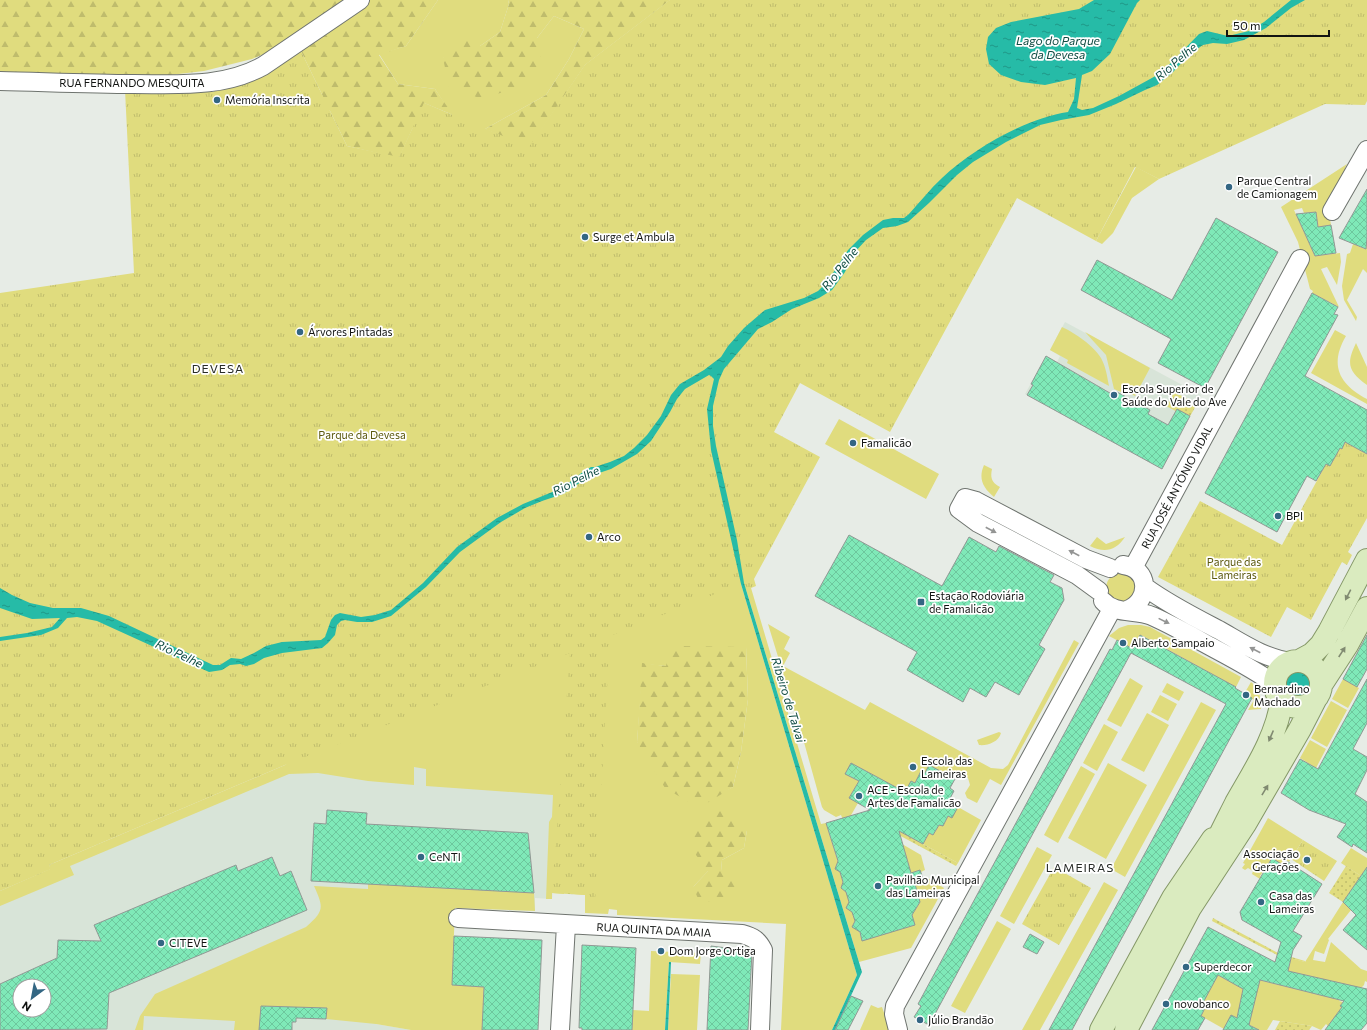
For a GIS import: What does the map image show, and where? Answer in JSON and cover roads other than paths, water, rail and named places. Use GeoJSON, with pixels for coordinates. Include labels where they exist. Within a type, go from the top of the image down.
{"type":"FeatureCollection","features":[{"type":"Feature","properties":{"kind":"main road"},"geometry":{"type":"LineString","coordinates":[[1137,1030],[1237,820],[1254,771],[1272,734],[1278,718],[1279,692],[1276,678],[1280,670],[1285,665],[1312,654],[1321,645],[1367,560]]}},
{"type":"Feature","properties":{"kind":"main road"},"geometry":{"type":"LineString","coordinates":[[1117,1030],[1208,861],[1297,736],[1319,691],[1347,645],[1367,608]]}},
{"type":"Feature","properties":{"kind":"main road"},"geometry":{"type":"LineString","coordinates":[[1279,692],[1288,704],[1303,706],[1310,703],[1319,691],[1320,677],[1312,666],[1306,662],[1295,661]]}},
{"type":"Feature","properties":{"kind":"main road"},"geometry":{"type":"LineString","coordinates":[[1101,1030],[1173,898],[1237,820]]}},
{"type":"Feature","properties":{"kind":"main road"},"geometry":{"type":"LineString","coordinates":[[1126,1030],[1237,820]]}},
{"type":"Feature","properties":{"kind":"street","name":"RUA FERNANDO MESQUITA"},"geometry":{"type":"LineString","coordinates":[[0,81],[95,84],[187,84],[225,81],[252,72],[263,66],[360,0]]}},
{"type":"Feature","properties":{"kind":"street"},"geometry":{"type":"LineString","coordinates":[[1332,211],[1367,150]]}},
{"type":"Feature","properties":{"kind":"street","name":"RUA JOSÉ ANTÓNIO VIDAL"},"geometry":{"type":"LineString","coordinates":[[1133,568],[1300,259]]}},
{"type":"Feature","properties":{"kind":"street"},"geometry":{"type":"LineString","coordinates":[[1099,591],[1077,575],[978,523],[959,508],[965,498],[976,501],[1086,559],[1110,568]]}},
{"type":"Feature","properties":{"kind":"street"},"geometry":{"type":"LineString","coordinates":[[898,1030],[894,1014],[895,1006],[1120,609],[1138,604],[1142,599],[1145,587],[1139,573],[1126,565],[1117,565],[1110,568],[1102,576],[1099,586],[1099,591],[1104,602],[1120,609],[1149,615],[1164,621],[1246,666],[1279,692]]}},
{"type":"Feature","properties":{"kind":"street"},"geometry":{"type":"LineString","coordinates":[[1145,587],[1173,606],[1255,650],[1272,658],[1295,661]]}},
{"type":"Feature","properties":{"kind":"street","name":"RUA QUINTA DA MAIA"},"geometry":{"type":"LineString","coordinates":[[458,918],[742,934],[754,938],[760,943],[763,950],[760,1030]]}},
{"type":"Feature","properties":{"kind":"street"},"geometry":{"type":"LineString","coordinates":[[560,1030],[566,925]]}},
{"type":"Feature","properties":{"kind":"water"},"geometry":{"type":"Polygon","coordinates":[[[1094,0],[1140,0],[1110,54],[1092,71],[1082,75],[1077,108],[1082,110],[1093,108],[1119,96],[1161,73],[1199,34],[1207,31],[1228,36],[1249,31],[1264,22],[1291,0],[1305,0],[1291,8],[1266,28],[1244,40],[1227,44],[1213,43],[1203,45],[1190,54],[1173,72],[1157,85],[1089,115],[1040,125],[1006,142],[973,162],[957,175],[908,222],[897,226],[883,228],[866,240],[854,253],[845,272],[832,290],[819,298],[792,309],[758,329],[724,369],[719,380],[713,406],[713,426],[737,540],[744,583],[862,972],[835,1030],[832,1030],[857,975],[741,584],[711,450],[707,409],[714,379],[709,375],[685,389],[677,399],[651,441],[637,454],[611,469],[590,476],[563,494],[525,508],[501,522],[460,552],[426,587],[391,616],[372,622],[341,621],[337,625],[335,635],[322,648],[282,653],[264,658],[254,664],[246,666],[240,664],[230,665],[222,670],[209,672],[97,621],[77,617],[67,618],[58,628],[41,635],[0,641],[0,637],[52,627],[60,618],[32,619],[0,608],[0,588],[30,603],[53,608],[81,608],[109,616],[213,665],[220,665],[231,658],[241,659],[266,646],[282,642],[321,640],[325,637],[331,620],[335,615],[340,613],[361,617],[375,615],[391,610],[423,583],[457,547],[497,518],[523,504],[562,488],[591,467],[610,462],[624,456],[647,435],[661,416],[671,395],[680,384],[704,370],[721,357],[728,346],[744,328],[765,310],[804,298],[818,291],[827,282],[848,250],[863,235],[883,220],[904,218],[942,178],[969,156],[1001,136],[1018,128],[1052,115],[1068,112],[1074,99],[1076,78],[1045,85],[1021,82],[1001,75],[989,64],[986,49],[988,37],[996,28],[1011,22],[1079,9],[1094,0]]]}},
{"type":"Feature","properties":{"kind":"water"},"geometry":{"type":"Polygon","coordinates":[[[1298,670],[1308,674],[1312,684],[1308,694],[1298,698],[1288,694],[1284,684],[1288,674],[1298,670]]]}},
{"type":"Feature","properties":{"kind":"water"},"geometry":{"type":"Polygon","coordinates":[[[669,962],[671,962],[668,1030],[665,1030],[669,962]]]}},
{"type":"Feature","properties":{"kind":"place","name":"Memória Inscrita"},"geometry":{"type":"Point","coordinates":[217,100]}},
{"type":"Feature","properties":{"kind":"place","name":"Parque Central de Camionagem"},"geometry":{"type":"Point","coordinates":[1229,187]}},
{"type":"Feature","properties":{"kind":"place","name":"Surge et Ambula"},"geometry":{"type":"Point","coordinates":[585,237]}},
{"type":"Feature","properties":{"kind":"place","name":"Árvores Pintadas"},"geometry":{"type":"Point","coordinates":[300,332]}},
{"type":"Feature","properties":{"kind":"place","name":"Escola Superior de Saúde do Vale do Ave"},"geometry":{"type":"Point","coordinates":[1114,395]}},
{"type":"Feature","properties":{"kind":"place","name":"Famalicão"},"geometry":{"type":"Point","coordinates":[853,443]}},
{"type":"Feature","properties":{"kind":"place","name":"BPI"},"geometry":{"type":"Point","coordinates":[1278,516]}},
{"type":"Feature","properties":{"kind":"place","name":"Arco"},"geometry":{"type":"Point","coordinates":[589,537]}},
{"type":"Feature","properties":{"kind":"place","name":"Estação Rodoviária de Famalicão"},"geometry":{"type":"Point","coordinates":[921,602]}},
{"type":"Feature","properties":{"kind":"place","name":"Alberto Sampaio"},"geometry":{"type":"Point","coordinates":[1123,643]}},
{"type":"Feature","properties":{"kind":"place","name":"Bernardino Machado"},"geometry":{"type":"Point","coordinates":[1246,695]}},
{"type":"Feature","properties":{"kind":"place","name":"Escola das Lameiras"},"geometry":{"type":"Point","coordinates":[913,767]}},
{"type":"Feature","properties":{"kind":"place","name":"ACE - Escola de Artes de Famalicão"},"geometry":{"type":"Point","coordinates":[859,796]}},
{"type":"Feature","properties":{"kind":"place","name":"CeNTI"},"geometry":{"type":"Point","coordinates":[421,857]}},
{"type":"Feature","properties":{"kind":"place","name":"Associação Gerações"},"geometry":{"type":"Point","coordinates":[1307,860]}},
{"type":"Feature","properties":{"kind":"place","name":"Pavilhão Municipal das Lameiras"},"geometry":{"type":"Point","coordinates":[878,886]}},
{"type":"Feature","properties":{"kind":"place","name":"Casa das Lameiras"},"geometry":{"type":"Point","coordinates":[1261,902]}},
{"type":"Feature","properties":{"kind":"place","name":"CITEVE"},"geometry":{"type":"Point","coordinates":[161,943]}},
{"type":"Feature","properties":{"kind":"place","name":"Dom Jorge Ortiga"},"geometry":{"type":"Point","coordinates":[661,951]}},
{"type":"Feature","properties":{"kind":"place","name":"Superdecor"},"geometry":{"type":"Point","coordinates":[1186,967]}},
{"type":"Feature","properties":{"kind":"place","name":"novobanco"},"geometry":{"type":"Point","coordinates":[1166,1004]}},
{"type":"Feature","properties":{"kind":"place","name":"Júlio Brandão"},"geometry":{"type":"Point","coordinates":[920,1020]}},
{"type":"Feature","properties":{"kind":"district","name":"DEVESA"},"geometry":{"type":"Point","coordinates":[218,369]}},
{"type":"Feature","properties":{"kind":"district","name":"LAMEIRAS"},"geometry":{"type":"Point","coordinates":[1080,868]}},
{"type":"Feature","properties":{"kind":"water label","name":"Lago do Parque da Devesa"},"geometry":{"type":"Point","coordinates":[1058,48]}},
{"type":"Feature","properties":{"kind":"water label","name":"Rio Pelhe"},"geometry":{"type":"Point","coordinates":[1176,62]}},
{"type":"Feature","properties":{"kind":"water label","name":"Rio Pelhe"},"geometry":{"type":"Point","coordinates":[840,269]}},
{"type":"Feature","properties":{"kind":"water label","name":"Rio Pelhe"},"geometry":{"type":"Point","coordinates":[576,481]}},
{"type":"Feature","properties":{"kind":"water label","name":"Rio Pelhe"},"geometry":{"type":"Point","coordinates":[179,654]}},
{"type":"Feature","properties":{"kind":"water label","name":"Ribeiro de Talvai"},"geometry":{"type":"Point","coordinates":[788,700]}},
{"type":"Feature","properties":{"kind":"park label","name":"Parque da Devesa"},"geometry":{"type":"Point","coordinates":[362,435]}},
{"type":"Feature","properties":{"kind":"park label","name":"Parque das Lameiras"},"geometry":{"type":"Point","coordinates":[1234,568]}}]}
